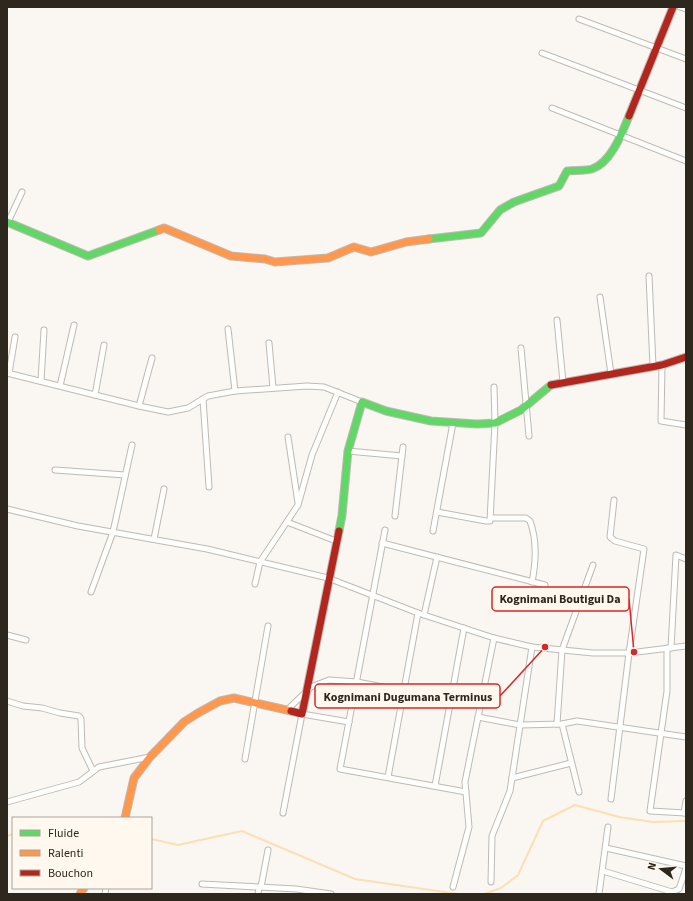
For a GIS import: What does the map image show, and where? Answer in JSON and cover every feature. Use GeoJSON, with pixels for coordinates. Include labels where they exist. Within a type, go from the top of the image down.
{"type":"FeatureCollection","features":[{"type":"Feature","properties":{"kind":"street"},"geometry":{"type":"LineString","coordinates":[[22,192],[7,223],[88,256],[164,228],[231,256],[265,259],[275,262],[314,260],[328,258],[354,248],[371,252],[406,242],[482,233],[500,210],[514,202],[559,186],[567,171],[572,169],[582,171],[592,169],[601,164],[617,145],[673,7]]}},
{"type":"Feature","properties":{"kind":"street"},"geometry":{"type":"LineString","coordinates":[[680,7],[686,10]]}},
{"type":"Feature","properties":{"kind":"street"},"geometry":{"type":"LineString","coordinates":[[579,19],[686,59]]}},
{"type":"Feature","properties":{"kind":"street"},"geometry":{"type":"LineString","coordinates":[[542,53],[686,108]]}},
{"type":"Feature","properties":{"kind":"street"},"geometry":{"type":"LineString","coordinates":[[552,108],[686,161]]}},
{"type":"Feature","properties":{"kind":"street"},"geometry":{"type":"LineString","coordinates":[[649,276],[653,366]]}},
{"type":"Feature","properties":{"kind":"street"},"geometry":{"type":"LineString","coordinates":[[600,297],[611,374]]}},
{"type":"Feature","properties":{"kind":"street"},"geometry":{"type":"LineString","coordinates":[[557,320],[563,382]]}},
{"type":"Feature","properties":{"kind":"street"},"geometry":{"type":"LineString","coordinates":[[60,386],[74,326]]}},
{"type":"Feature","properties":{"kind":"street"},"geometry":{"type":"LineString","coordinates":[[228,329],[235,391]]}},
{"type":"Feature","properties":{"kind":"street"},"geometry":{"type":"LineString","coordinates":[[41,381],[44,330]]}},
{"type":"Feature","properties":{"kind":"street"},"geometry":{"type":"LineString","coordinates":[[15,337],[8,373],[138,406],[168,412],[188,408],[208,396],[235,391],[307,386],[324,387],[386,411],[431,421],[477,424],[495,423],[521,410],[552,384],[662,365],[686,357]]}},
{"type":"Feature","properties":{"kind":"street"},"geometry":{"type":"LineString","coordinates":[[269,343],[273,388]]}},
{"type":"Feature","properties":{"kind":"street"},"geometry":{"type":"LineString","coordinates":[[95,395],[104,345]]}},
{"type":"Feature","properties":{"kind":"street"},"geometry":{"type":"LineString","coordinates":[[521,348],[529,436]]}},
{"type":"Feature","properties":{"kind":"street"},"geometry":{"type":"LineString","coordinates":[[138,406],[152,358]]}},
{"type":"Feature","properties":{"kind":"street"},"geometry":{"type":"LineString","coordinates":[[662,365],[661,421],[686,425]]}},
{"type":"Feature","properties":{"kind":"street"},"geometry":{"type":"LineString","coordinates":[[491,518],[495,423],[494,387]]}},
{"type":"Feature","properties":{"kind":"street"},"geometry":{"type":"LineString","coordinates":[[255,584],[260,562],[298,505],[312,455],[338,392]]}},
{"type":"Feature","properties":{"kind":"street"},"geometry":{"type":"LineString","coordinates":[[203,398],[208,487]]}},
{"type":"Feature","properties":{"kind":"street"},"geometry":{"type":"LineString","coordinates":[[283,813],[328,578],[342,515],[348,451],[362,402]]}},
{"type":"Feature","properties":{"kind":"street"},"geometry":{"type":"LineString","coordinates":[[433,531],[453,423]]}},
{"type":"Feature","properties":{"kind":"street"},"geometry":{"type":"LineString","coordinates":[[288,437],[298,505]]}},
{"type":"Feature","properties":{"kind":"street"},"geometry":{"type":"LineString","coordinates":[[91,592],[113,532],[132,445]]}},
{"type":"Feature","properties":{"kind":"street"},"geometry":{"type":"LineString","coordinates":[[395,516],[403,447]]}},
{"type":"Feature","properties":{"kind":"street"},"geometry":{"type":"LineString","coordinates":[[348,451],[402,456]]}},
{"type":"Feature","properties":{"kind":"street"},"geometry":{"type":"LineString","coordinates":[[55,470],[125,475]]}},
{"type":"Feature","properties":{"kind":"street"},"geometry":{"type":"LineString","coordinates":[[154,539],[164,489]]}},
{"type":"Feature","properties":{"kind":"street"},"geometry":{"type":"LineString","coordinates":[[611,799],[629,653],[644,549],[615,541],[610,537],[614,500]]}},
{"type":"Feature","properties":{"kind":"street"},"geometry":{"type":"LineString","coordinates":[[7,509],[78,526],[207,549],[328,578],[418,613],[494,638],[532,647],[593,653],[629,653],[686,646]]}},
{"type":"Feature","properties":{"kind":"street"},"geometry":{"type":"LineString","coordinates":[[436,512],[488,522],[491,518],[526,518],[530,521],[535,548],[535,565],[532,582]]}},
{"type":"Feature","properties":{"kind":"street"},"geometry":{"type":"LineString","coordinates":[[287,522],[336,541]]}},
{"type":"Feature","properties":{"kind":"street"},"geometry":{"type":"LineString","coordinates":[[385,530],[340,769],[466,792]]}},
{"type":"Feature","properties":{"kind":"street"},"geometry":{"type":"LineString","coordinates":[[382,544],[545,585]]}},
{"type":"Feature","properties":{"kind":"street"},"geometry":{"type":"LineString","coordinates":[[686,559],[676,555],[667,691],[650,811],[685,813],[686,801]]}},
{"type":"Feature","properties":{"kind":"street"},"geometry":{"type":"LineString","coordinates":[[424,615],[437,558]]}},
{"type":"Feature","properties":{"kind":"street"},"geometry":{"type":"LineString","coordinates":[[579,792],[559,724],[562,650],[593,565]]}},
{"type":"Feature","properties":{"kind":"street"},"geometry":{"type":"LineString","coordinates":[[388,777],[418,613]]}},
{"type":"Feature","properties":{"kind":"street"},"geometry":{"type":"LineString","coordinates":[[244,759],[268,626]]}},
{"type":"Feature","properties":{"kind":"street"},"geometry":{"type":"LineString","coordinates":[[436,786],[464,628]]}},
{"type":"Feature","properties":{"kind":"street"},"geometry":{"type":"LineString","coordinates":[[7,634],[26,640]]}},
{"type":"Feature","properties":{"kind":"street"},"geometry":{"type":"LineString","coordinates":[[453,887],[469,827],[465,782],[494,638]]}},
{"type":"Feature","properties":{"kind":"street"},"geometry":{"type":"LineString","coordinates":[[491,882],[492,836],[510,791],[532,647]]}},
{"type":"Feature","properties":{"kind":"street"},"geometry":{"type":"LineString","coordinates":[[287,710],[306,692],[319,683],[328,680],[357,682],[451,700]]}},
{"type":"Feature","properties":{"kind":"street"},"geometry":{"type":"LineString","coordinates":[[125,817],[134,778],[150,757],[184,722],[220,702],[234,698],[302,714],[349,722]]}},
{"type":"Feature","properties":{"kind":"street"},"geometry":{"type":"LineString","coordinates":[[7,701],[23,706],[42,708],[79,716],[81,719],[82,748],[93,771]]}},
{"type":"Feature","properties":{"kind":"street"},"geometry":{"type":"LineString","coordinates":[[478,717],[520,725],[559,724],[577,721],[661,732],[686,737]]}},
{"type":"Feature","properties":{"kind":"street"},"geometry":{"type":"LineString","coordinates":[[7,802],[79,782],[99,767],[150,757]]}},
{"type":"Feature","properties":{"kind":"street"},"geometry":{"type":"LineString","coordinates":[[512,778],[571,762]]}},
{"type":"Feature","properties":{"kind":"street"},"geometry":{"type":"LineString","coordinates":[[599,894],[608,827]]}},
{"type":"Feature","properties":{"kind":"street"},"geometry":{"type":"LineString","coordinates":[[602,871],[672,893],[679,889],[686,867],[606,848]]}},
{"type":"Feature","properties":{"kind":"street"},"geometry":{"type":"LineString","coordinates":[[258,894],[268,850]]}},
{"type":"Feature","properties":{"kind":"street"},"geometry":{"type":"LineString","coordinates":[[202,884],[260,887],[296,892],[331,894]]}},
{"type":"Feature","properties":{"kind":"waterway"},"geometry":{"type":"LineString","coordinates":[[484,894],[501,888],[518,875],[543,821],[575,805],[619,817],[653,822],[686,821]]}},
{"type":"Feature","properties":{"kind":"waterway"},"geometry":{"type":"LineString","coordinates":[[152,839],[178,845],[242,831],[355,879],[458,894]]}},
{"type":"Feature","properties":{"kind":"waterway"},"geometry":{"type":"LineString","coordinates":[[7,836],[12,834]]}},
{"type":"Feature","properties":{"kind":"traffic: fast"},"geometry":{"type":"LineString","coordinates":[[429,239],[481,233],[500,210],[514,202],[559,186],[567,171],[589,170],[599,166],[605,161],[615,147],[629,116]]}},
{"type":"Feature","properties":{"kind":"traffic: fast"},"geometry":{"type":"LineString","coordinates":[[7,222],[88,256],[159,230]]}},
{"type":"Feature","properties":{"kind":"traffic: fast"},"geometry":{"type":"LineString","coordinates":[[339,531],[348,451],[362,402],[386,411],[431,421],[477,424],[495,423],[521,410],[551,385]]}},
{"type":"Feature","properties":{"kind":"traffic: slow"},"geometry":{"type":"LineString","coordinates":[[159,230],[164,228],[231,256],[265,259],[275,262],[328,258],[354,247],[371,252],[406,242],[429,239]]}},
{"type":"Feature","properties":{"kind":"traffic: slow"},"geometry":{"type":"LineString","coordinates":[[125,817],[134,778],[150,757],[184,722],[198,713],[220,701],[234,698],[291,711]]}},
{"type":"Feature","properties":{"kind":"traffic: slow"},"geometry":{"type":"LineString","coordinates":[[80,894],[83,889]]}},
{"type":"Feature","properties":{"kind":"traffic: jam"},"geometry":{"type":"LineString","coordinates":[[629,116],[673,7]]}},
{"type":"Feature","properties":{"kind":"traffic: jam"},"geometry":{"type":"LineString","coordinates":[[551,385],[662,365],[686,357]]}},
{"type":"Feature","properties":{"kind":"traffic: jam"},"geometry":{"type":"LineString","coordinates":[[291,711],[302,714],[339,531]]}},
{"type":"Feature","properties":{"kind":"place","name":"Kognimani Dugumana Terminus"},"geometry":{"type":"Point","coordinates":[545,647]}},
{"type":"Feature","properties":{"kind":"place","name":"Kognimani Boutigui Da"},"geometry":{"type":"Point","coordinates":[634,652]}}]}
